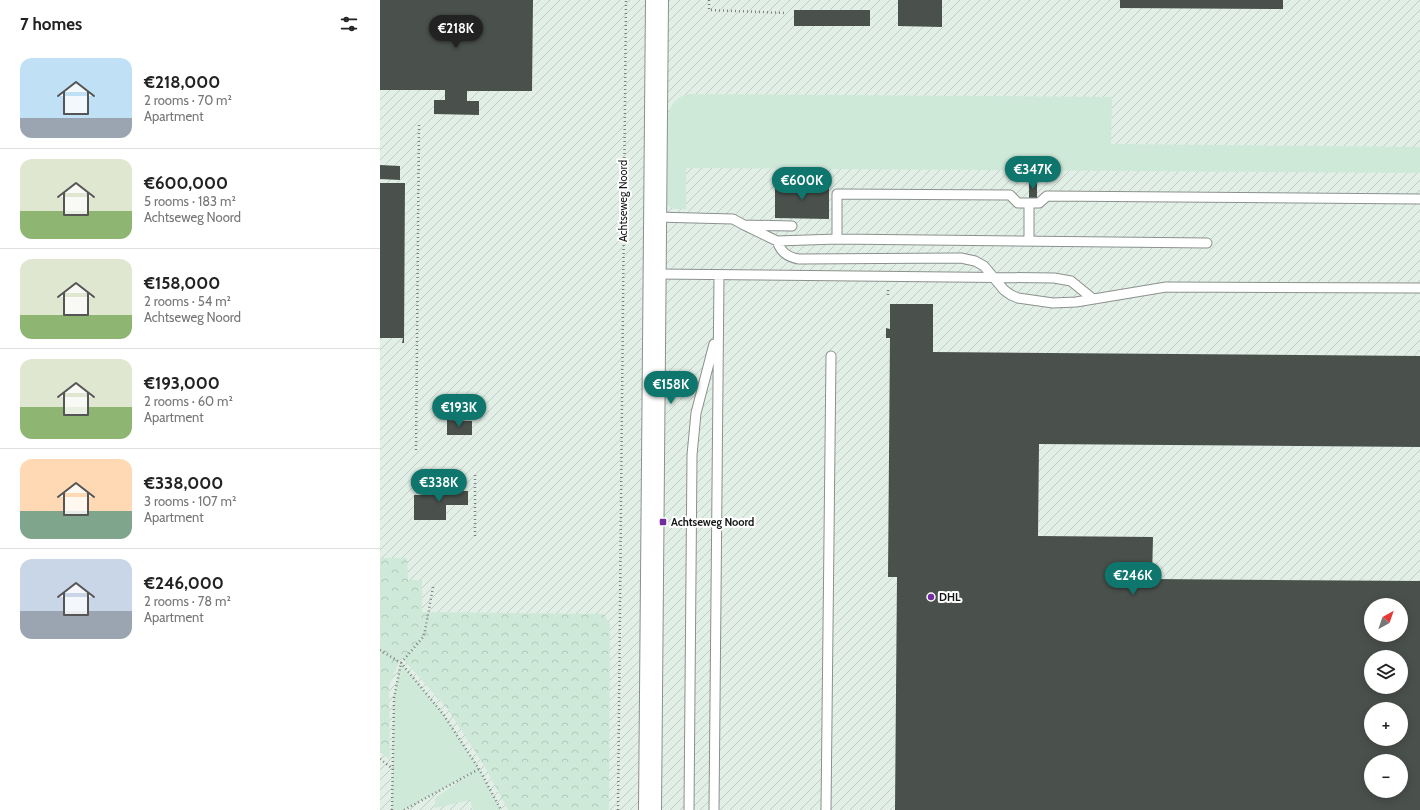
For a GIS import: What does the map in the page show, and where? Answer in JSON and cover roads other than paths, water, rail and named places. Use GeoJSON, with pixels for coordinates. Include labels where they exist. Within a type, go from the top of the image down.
{"type":"FeatureCollection","features":[{"type":"Feature","properties":{"kind":"street"},"geometry":{"type":"LineString","coordinates":[[650,810],[657,0]]}},
{"type":"Feature","properties":{"kind":"lane"},"geometry":{"type":"LineString","coordinates":[[837,239],[837,194],[1010,195],[1018,203],[1039,203],[1047,196],[1420,199]]}},
{"type":"Feature","properties":{"kind":"lane"},"geometry":{"type":"LineString","coordinates":[[1029,203],[1029,241]]}},
{"type":"Feature","properties":{"kind":"lane"},"geometry":{"type":"LineString","coordinates":[[655,217],[733,220],[777,241],[837,239],[1207,243]]}},
{"type":"Feature","properties":{"kind":"lane"},"geometry":{"type":"LineString","coordinates":[[744,225],[792,226]]}},
{"type":"Feature","properties":{"kind":"lane"},"geometry":{"type":"LineString","coordinates":[[777,241],[780,249],[790,257],[961,258],[979,263],[1004,290],[1018,298],[1053,303],[1093,299],[1166,287],[1420,288]]}},
{"type":"Feature","properties":{"kind":"lane"},"geometry":{"type":"LineString","coordinates":[[654,274],[1063,279],[1071,281],[1093,299]]}},
{"type":"Feature","properties":{"kind":"lane"},"geometry":{"type":"LineString","coordinates":[[714,810],[719,431],[719,275]]}},
{"type":"Feature","properties":{"kind":"lane"},"geometry":{"type":"LineString","coordinates":[[689,810],[692,455],[696,413],[718,330]]}},
{"type":"Feature","properties":{"kind":"lane"},"geometry":{"type":"LineString","coordinates":[[826,810],[831,356]]}},
{"type":"Feature","properties":{"kind":"place","name":"Achtseweg Noord"},"geometry":{"type":"Point","coordinates":[663,522]}},
{"type":"Feature","properties":{"kind":"place","name":"DHL"},"geometry":{"type":"Point","coordinates":[931,597]}}]}
